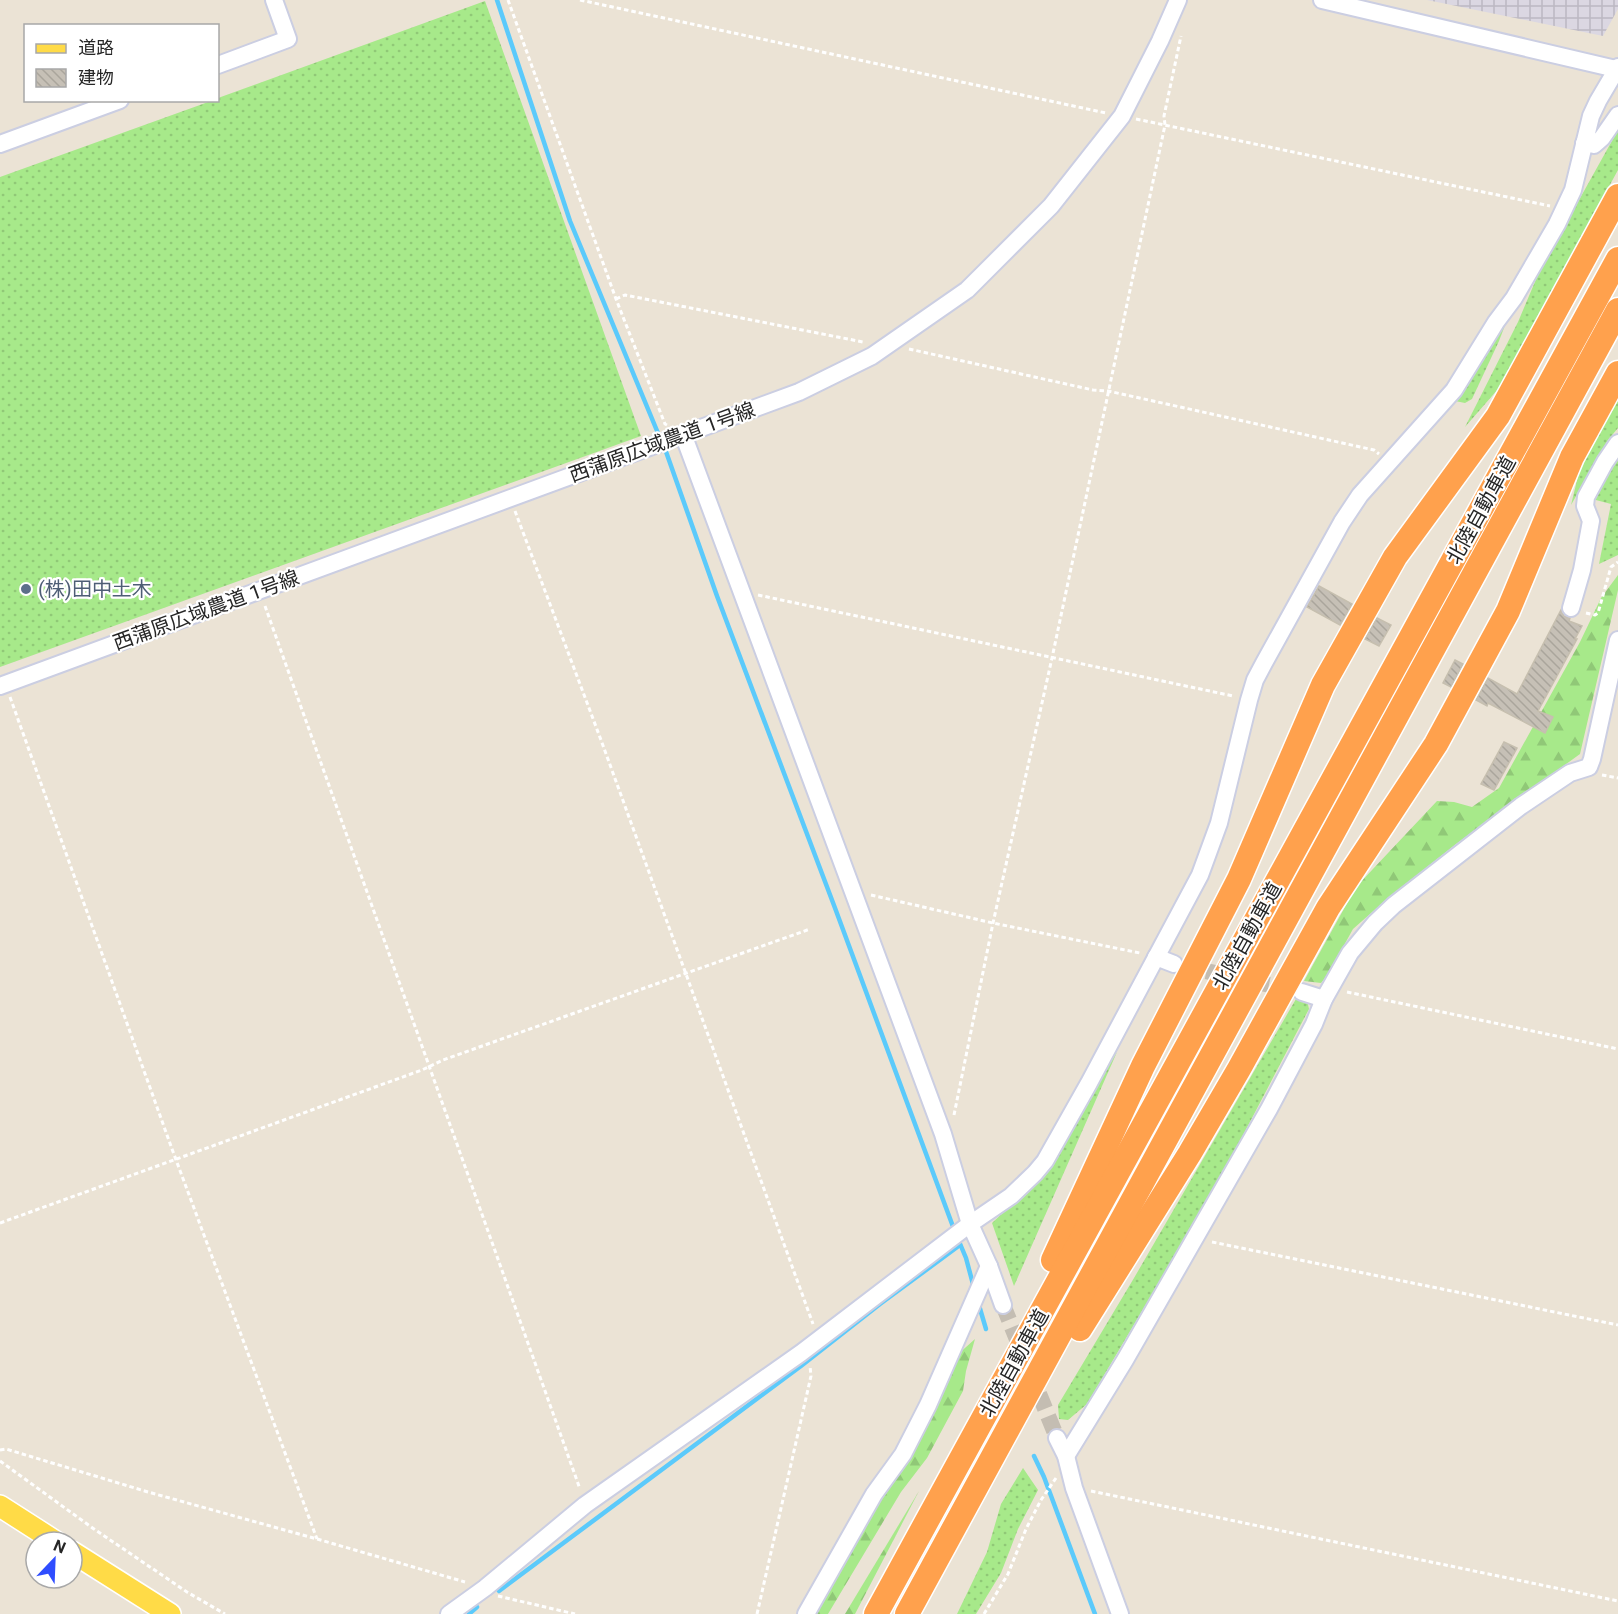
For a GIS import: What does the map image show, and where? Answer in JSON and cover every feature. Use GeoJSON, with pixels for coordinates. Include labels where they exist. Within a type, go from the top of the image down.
{"type":"FeatureCollection","features":[{"type":"Feature","properties":{"kind":"highway"},"geometry":{"type":"LineString","coordinates":[[976,1432],[1143,1066],[1239,879],[1323,685],[1395,557],[1498,416],[1618,196]]}},
{"type":"Feature","properties":{"kind":"highway","name":"北陸自動車道"},"geometry":{"type":"LineString","coordinates":[[876,1614],[1618,259]]}},
{"type":"Feature","properties":{"kind":"highway","name":"北陸自動車道"},"geometry":{"type":"LineString","coordinates":[[907,1614],[1618,310]]}},
{"type":"Feature","properties":{"kind":"highway"},"geometry":{"type":"LineString","coordinates":[[912,1614],[1044,1384],[1190,1153],[1328,908],[1436,744],[1508,611],[1572,457],[1618,373]]}},
{"type":"Feature","properties":{"kind":"main road"},"geometry":{"type":"LineString","coordinates":[[0,1506],[37,1530]]}},
{"type":"Feature","properties":{"kind":"main road"},"geometry":{"type":"LineString","coordinates":[[84,1560],[170,1614]]}},
{"type":"Feature","properties":{"kind":"street"},"geometry":{"type":"LineString","coordinates":[[219,65],[288,39],[274,0]]}},
{"type":"Feature","properties":{"kind":"street","name":"西蒲原広域農道 1号線"},"geometry":{"type":"LineString","coordinates":[[3,685],[799,392],[877,353],[967,290],[1051,206],[1122,116],[1178,0]]}},
{"type":"Feature","properties":{"kind":"street"},"geometry":{"type":"LineString","coordinates":[[449,1614],[485,1588],[585,1505],[801,1353],[970,1224],[1011,1196],[1045,1161],[1200,875],[1219,823],[1255,680],[1264,663],[1342,522],[1360,495],[1454,390],[1496,322],[1514,298],[1557,224],[1573,190],[1591,116],[1617,68],[1322,0]]}},
{"type":"Feature","properties":{"kind":"street"},"geometry":{"type":"LineString","coordinates":[[0,144],[115,102]]}},
{"type":"Feature","properties":{"kind":"street"},"geometry":{"type":"LineString","coordinates":[[1584,143],[1594,145],[1602,138],[1618,115]]}},
{"type":"Feature","properties":{"kind":"street"},"geometry":{"type":"LineString","coordinates":[[683,434],[943,1134],[970,1224],[1003,1305]]}},
{"type":"Feature","properties":{"kind":"street"},"geometry":{"type":"LineString","coordinates":[[1571,608],[1582,570],[1591,521],[1585,506],[1586,498],[1618,443]]}},
{"type":"Feature","properties":{"kind":"street"},"geometry":{"type":"LineString","coordinates":[[1066,1456],[1125,1360],[1269,1109],[1314,1024],[1327,994],[1356,945],[1394,905],[1521,806],[1570,773],[1589,767],[1618,639]]}},
{"type":"Feature","properties":{"kind":"street"},"geometry":{"type":"LineString","coordinates":[[1156,957],[1174,964]]}},
{"type":"Feature","properties":{"kind":"street"},"geometry":{"type":"LineString","coordinates":[[1302,992],[1327,994]]}},
{"type":"Feature","properties":{"kind":"street"},"geometry":{"type":"LineString","coordinates":[[806,1614],[874,1494],[903,1454],[928,1405],[989,1266]]}},
{"type":"Feature","properties":{"kind":"street"},"geometry":{"type":"LineString","coordinates":[[1057,1438],[1066,1456],[1074,1488],[1120,1614]]}},
{"type":"Feature","properties":{"kind":"path"},"geometry":{"type":"LineString","coordinates":[[508,0],[616,299],[665,424],[683,434]]}},
{"type":"Feature","properties":{"kind":"path"},"geometry":{"type":"LineString","coordinates":[[580,0],[1564,209]]}},
{"type":"Feature","properties":{"kind":"path"},"geometry":{"type":"LineString","coordinates":[[943,1134],[951,1127],[1165,124],[1164,116],[1181,34]]}},
{"type":"Feature","properties":{"kind":"path"},"geometry":{"type":"LineString","coordinates":[[616,299],[625,295],[863,342],[877,353]]}},
{"type":"Feature","properties":{"kind":"path"},"geometry":{"type":"LineString","coordinates":[[894,341],[912,351],[1093,390],[1108,391],[1374,450],[1390,462]]}},
{"type":"Feature","properties":{"kind":"path"},"geometry":{"type":"LineString","coordinates":[[510,498],[762,1182],[817,1341]]}},
{"type":"Feature","properties":{"kind":"path"},"geometry":{"type":"LineString","coordinates":[[1571,608],[1591,615],[1598,613],[1611,567],[1618,562]]}},
{"type":"Feature","properties":{"kind":"path"},"geometry":{"type":"LineString","coordinates":[[259,590],[585,1505]]}},
{"type":"Feature","properties":{"kind":"path"},"geometry":{"type":"LineString","coordinates":[[742,593],[1249,700]]}},
{"type":"Feature","properties":{"kind":"path"},"geometry":{"type":"LineString","coordinates":[[3,685],[317,1539]]}},
{"type":"Feature","properties":{"kind":"path"},"geometry":{"type":"LineString","coordinates":[[852,890],[993,923],[1156,957]]}},
{"type":"Feature","properties":{"kind":"path"},"geometry":{"type":"LineString","coordinates":[[0,1223],[443,1060],[810,929]]}},
{"type":"Feature","properties":{"kind":"path"},"geometry":{"type":"LineString","coordinates":[[1327,994],[1618,1049]]}},
{"type":"Feature","properties":{"kind":"path"},"geometry":{"type":"LineString","coordinates":[[1195,1238],[1618,1325]]}},
{"type":"Feature","properties":{"kind":"path"},"geometry":{"type":"LineString","coordinates":[[757,1614],[811,1377],[810,1365],[801,1353]]}},
{"type":"Feature","properties":{"kind":"path"},"geometry":{"type":"LineString","coordinates":[[0,1450],[6,1449],[485,1588],[500,1598],[575,1614]]}},
{"type":"Feature","properties":{"kind":"path"},"geometry":{"type":"LineString","coordinates":[[984,1614],[1008,1574],[1026,1529],[1041,1500],[1059,1473],[1066,1456]]}},
{"type":"Feature","properties":{"kind":"path"},"geometry":{"type":"LineString","coordinates":[[0,1461],[178,1586],[225,1614]]}},
{"type":"Feature","properties":{"kind":"path"},"geometry":{"type":"LineString","coordinates":[[1074,1488],[1618,1601]]}},
{"type":"Feature","properties":{"kind":"shaded area"},"geometry":{"type":"Polygon","coordinates":[[[1427,0],[1618,0],[1618,9],[1603,36],[1427,0]]]}},
{"type":"Feature","properties":{"kind":"green space"},"geometry":{"type":"Polygon","coordinates":[[[485,1],[641,436],[0,667],[0,177],[208,102],[219,102],[219,98],[485,1]]]}},
{"type":"Feature","properties":{"kind":"green space"},"geometry":{"type":"Polygon","coordinates":[[[1618,130],[1618,170],[1499,388],[1465,427],[1518,322],[1540,270],[1618,130]]]}},
{"type":"Feature","properties":{"kind":"green space"},"geometry":{"type":"Polygon","coordinates":[[[1507,320],[1472,399],[1465,403],[1455,401],[1507,320]]]}},
{"type":"Feature","properties":{"kind":"green space"},"geometry":{"type":"Polygon","coordinates":[[[1618,396],[1618,428],[1608,440],[1571,505],[1579,472],[1618,396]]]}},
{"type":"Feature","properties":{"kind":"green space"},"geometry":{"type":"Polygon","coordinates":[[[1618,459],[1618,555],[1599,564],[1611,504],[1592,499],[1618,459]]]}},
{"type":"Feature","properties":{"kind":"green space"},"geometry":{"type":"Polygon","coordinates":[[[1618,575],[1618,590],[1580,754],[1456,844],[1353,929],[1321,983],[1304,981],[1356,887],[1437,801],[1454,802],[1472,807],[1499,788],[1580,642],[1601,598],[1618,575]]]}},
{"type":"Feature","properties":{"kind":"green space"},"geometry":{"type":"Polygon","coordinates":[[[1296,999],[1307,1000],[1309,1009],[1218,1183],[1087,1404],[1068,1420],[1059,1419],[1058,1405],[1296,999]]]}},
{"type":"Feature","properties":{"kind":"green space"},"geometry":{"type":"Polygon","coordinates":[[[1117,1052],[1014,1286],[992,1223],[1040,1178],[1117,1052]]]}},
{"type":"Feature","properties":{"kind":"green space"},"geometry":{"type":"Polygon","coordinates":[[[975,1339],[963,1391],[927,1458],[901,1492],[828,1614],[812,1614],[956,1356],[975,1339]]]}},
{"type":"Feature","properties":{"kind":"green space"},"geometry":{"type":"Polygon","coordinates":[[[1023,1468],[1038,1490],[1018,1529],[1001,1573],[976,1614],[957,1614],[987,1552],[1001,1504],[1023,1468]]]}},
{"type":"Feature","properties":{"kind":"green space"},"geometry":{"type":"Polygon","coordinates":[[[919,1491],[855,1614],[845,1614],[919,1491]]]}},
{"type":"Feature","properties":{"kind":"building"},"geometry":{"type":"Polygon","coordinates":[[[1319,586],[1352,604],[1340,625],[1307,607],[1319,586]]]}},
{"type":"Feature","properties":{"kind":"building"},"geometry":{"type":"Polygon","coordinates":[[[1561,610],[1564,616],[1570,618],[1569,621],[1582,626],[1538,711],[1553,717],[1545,733],[1488,703],[1487,706],[1476,700],[1488,678],[1517,694],[1561,610]]]}},
{"type":"Feature","properties":{"kind":"building"},"geometry":{"type":"Polygon","coordinates":[[[1377,618],[1391,625],[1379,646],[1365,639],[1377,618]]]}},
{"type":"Feature","properties":{"kind":"building"},"geometry":{"type":"Polygon","coordinates":[[[1455,660],[1463,664],[1451,687],[1443,683],[1455,660]]]}},
{"type":"Feature","properties":{"kind":"building"},"geometry":{"type":"Polygon","coordinates":[[[1504,742],[1517,748],[1494,790],[1481,784],[1504,742]]]}},
{"type":"Feature","properties":{"kind":"waterway"},"geometry":{"type":"LineString","coordinates":[[497,0],[570,221],[660,438]]}},
{"type":"Feature","properties":{"kind":"waterway"},"geometry":{"type":"LineString","coordinates":[[664,446],[717,596],[955,1232]]}},
{"type":"Feature","properties":{"kind":"waterway"},"geometry":{"type":"LineString","coordinates":[[958,1239],[974,1288]]}},
{"type":"Feature","properties":{"kind":"waterway"},"geometry":{"type":"LineString","coordinates":[[499,1591],[960,1245]]}},
{"type":"Feature","properties":{"kind":"waterway"},"geometry":{"type":"LineString","coordinates":[[978,1302],[986,1329]]}},
{"type":"Feature","properties":{"kind":"waterway"},"geometry":{"type":"LineString","coordinates":[[1034,1456],[1095,1614]]}},
{"type":"Feature","properties":{"kind":"waterway"},"geometry":{"type":"LineString","coordinates":[[469,1614],[477,1607]]}},
{"type":"Feature","properties":{"kind":"tunnel"},"geometry":{"type":"LineString","coordinates":[[1183,966],[1293,990]]}},
{"type":"Feature","properties":{"kind":"tunnel"},"geometry":{"type":"LineString","coordinates":[[1003,1305],[1057,1438]]}},
{"type":"Feature","properties":{"kind":"place","name":"(株)田中土木"},"geometry":{"type":"Point","coordinates":[26,589]}}]}
